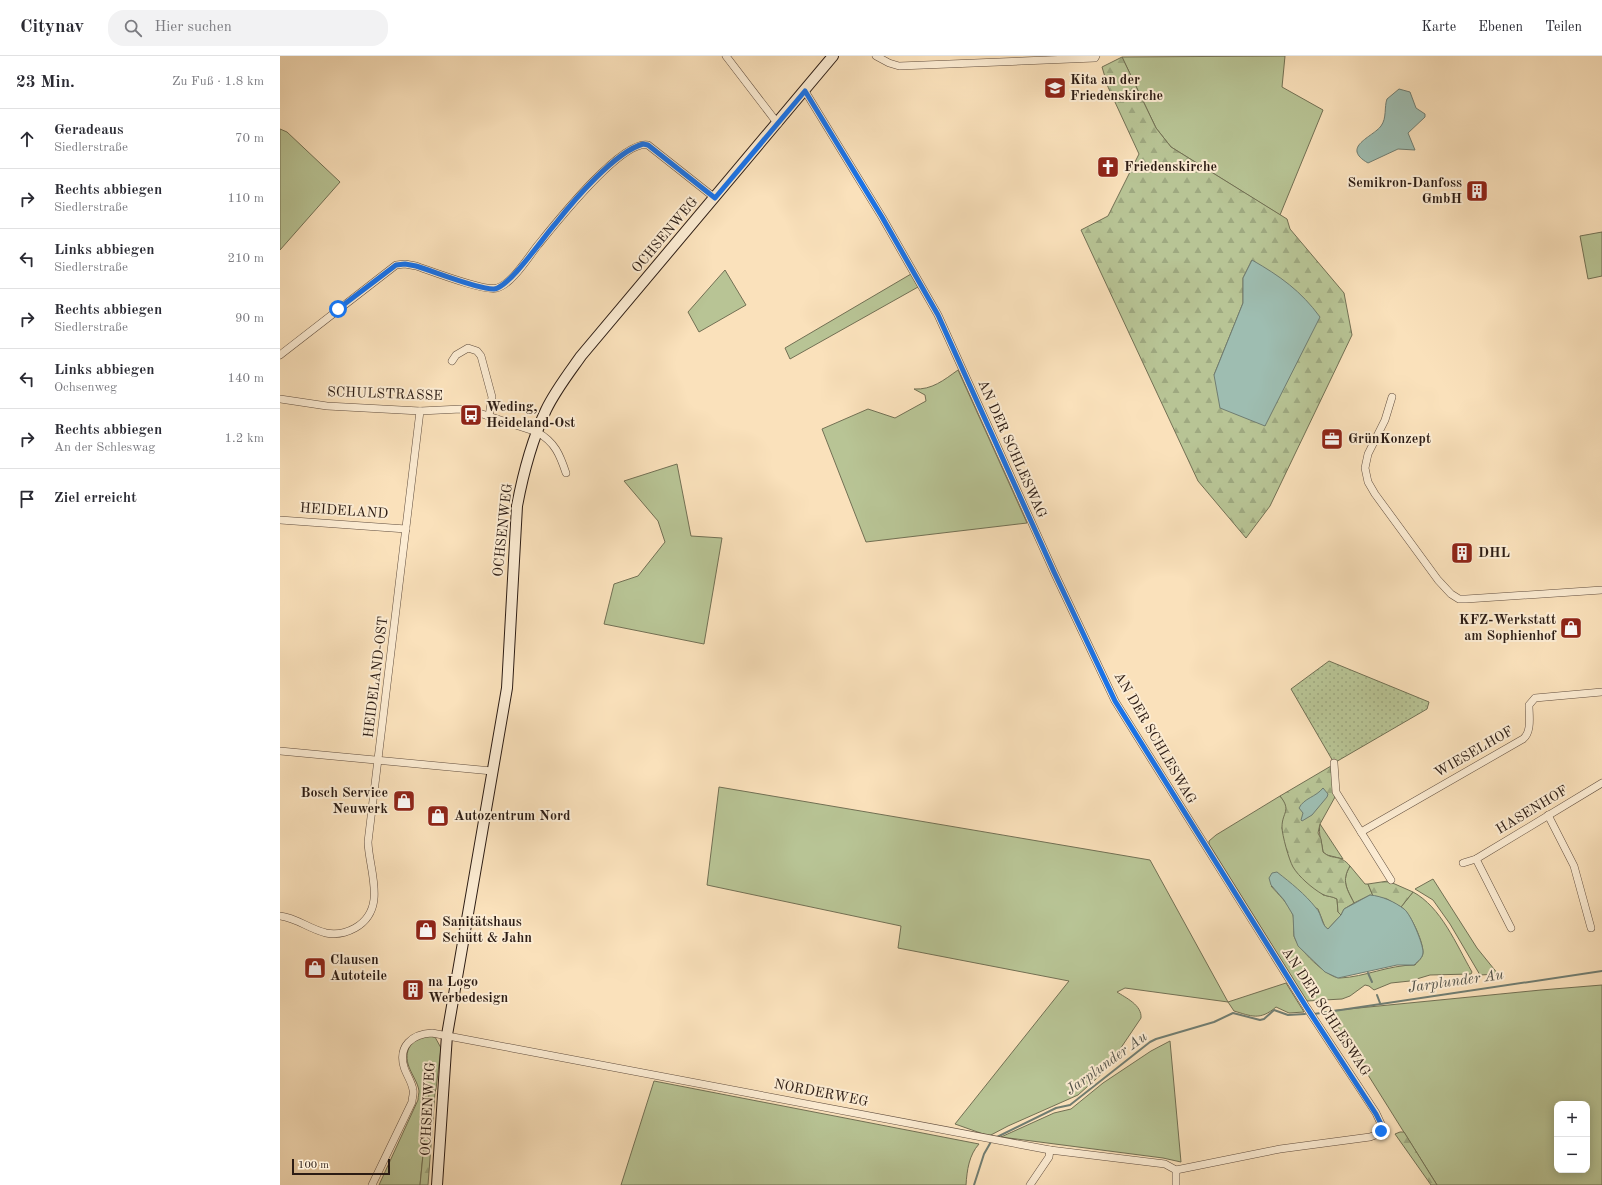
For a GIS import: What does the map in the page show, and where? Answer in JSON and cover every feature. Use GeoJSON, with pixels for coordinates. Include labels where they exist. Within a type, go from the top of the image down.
{"type":"FeatureCollection","features":[{"type":"Feature","properties":{"kind":"main road","name":"OCHSENWEG"},"geometry":{"type":"LineString","coordinates":[[437,1185],[447,1035],[507,688],[517,506],[522,479],[537,432],[546,409],[581,356],[778,124],[833,56]]}},
{"type":"Feature","properties":{"kind":"street"},"geometry":{"type":"LineString","coordinates":[[726,56],[778,124]]}},
{"type":"Feature","properties":{"kind":"street"},"geometry":{"type":"LineString","coordinates":[[876,56],[899,66],[992,59],[1095,57]]}},
{"type":"Feature","properties":{"kind":"street","name":"AN DER SCHLESWAG"},"geometry":{"type":"LineString","coordinates":[[805,91],[882,217],[938,315],[1054,572],[1115,701],[1286,975],[1376,1114],[1382,1126],[1378,1134],[1370,1137],[1280,1149],[1176,1170]]}},
{"type":"Feature","properties":{"kind":"street"},"geometry":{"type":"LineString","coordinates":[[280,355],[396,265],[405,264],[416,266],[488,289],[501,287],[512,278],[556,222],[589,185],[622,155],[637,145],[648,145],[715,198]]}},
{"type":"Feature","properties":{"kind":"street"},"geometry":{"type":"LineString","coordinates":[[452,361],[456,355],[468,348],[477,351],[481,356],[492,396],[489,416]]}},
{"type":"Feature","properties":{"kind":"street"},"geometry":{"type":"LineString","coordinates":[[1392,397],[1385,420],[1368,454],[1365,468],[1368,482],[1375,494],[1438,580],[1451,594],[1458,598],[1466,599],[1602,590]]}},
{"type":"Feature","properties":{"kind":"street","name":"SCHULSTRASSE"},"geometry":{"type":"LineString","coordinates":[[280,399],[327,406],[420,411],[461,409],[489,416],[537,432],[546,437],[556,448],[566,474]]}},
{"type":"Feature","properties":{"kind":"street","name":"HEIDELAND"},"geometry":{"type":"LineString","coordinates":[[399,596],[420,411]]}},
{"type":"Feature","properties":{"kind":"street","name":"HEIDELAND"},"geometry":{"type":"LineString","coordinates":[[280,520],[406,529]]}},
{"type":"Feature","properties":{"kind":"street","name":"HEIDELAND-OST"},"geometry":{"type":"LineString","coordinates":[[280,916],[301,922],[314,929],[327,933],[343,934],[361,925],[368,917],[375,900],[375,885],[369,857],[368,842],[399,596]]}},
{"type":"Feature","properties":{"kind":"street","name":"WIESELHOF"},"geometry":{"type":"LineString","coordinates":[[1361,832],[1527,736],[1529,731],[1529,705],[1535,698],[1602,692]]}},
{"type":"Feature","properties":{"kind":"street"},"geometry":{"type":"LineString","coordinates":[[280,751],[492,771]]}},
{"type":"Feature","properties":{"kind":"street"},"geometry":{"type":"LineString","coordinates":[[1334,763],[1336,792],[1391,880]]}},
{"type":"Feature","properties":{"kind":"street","name":"HASENHOF"},"geometry":{"type":"LineString","coordinates":[[1463,863],[1476,859],[1602,783]]}},
{"type":"Feature","properties":{"kind":"street"},"geometry":{"type":"LineString","coordinates":[[1548,815],[1574,866],[1591,928]]}},
{"type":"Feature","properties":{"kind":"street"},"geometry":{"type":"LineString","coordinates":[[1476,859],[1511,928]]}},
{"type":"Feature","properties":{"kind":"street","name":"OCHSENWEG"},"geometry":{"type":"LineString","coordinates":[[372,1185],[412,1102],[414,1091],[404,1067],[402,1057],[406,1045],[412,1038],[424,1033],[447,1035]]}},
{"type":"Feature","properties":{"kind":"street","name":"NORDERWEG"},"geometry":{"type":"LineString","coordinates":[[447,1035],[1050,1150],[1165,1164],[1176,1170]]}},
{"type":"Feature","properties":{"kind":"street"},"geometry":{"type":"LineString","coordinates":[[1030,1185],[1049,1157],[1050,1150]]}},
{"type":"Feature","properties":{"kind":"street"},"geometry":{"type":"LineString","coordinates":[[1176,1170],[1176,1185]]}},
{"type":"Feature","properties":{"kind":"green space"},"geometry":{"type":"Polygon","coordinates":[[[1285,56],[1282,87],[1323,110],[1280,215],[1171,147],[1156,128],[1122,57],[1285,56]]]}},
{"type":"Feature","properties":{"kind":"green space"},"geometry":{"type":"Polygon","coordinates":[[[1122,57],[1156,128],[1171,147],[1287,219],[1290,229],[1344,293],[1352,335],[1270,506],[1246,538],[1198,481],[1081,230],[1108,216],[1139,154],[1108,87],[1102,67],[1122,57]],[[1252,260],[1243,278],[1243,303],[1214,375],[1265,426],[1252,260]]]}},
{"type":"Feature","properties":{"kind":"green space"},"geometry":{"type":"Polygon","coordinates":[[[280,129],[287,132],[340,182],[280,250],[280,129]]]}},
{"type":"Feature","properties":{"kind":"green space"},"geometry":{"type":"Polygon","coordinates":[[[1602,232],[1602,276],[1588,279],[1580,236],[1602,232]]]}},
{"type":"Feature","properties":{"kind":"green space"},"geometry":{"type":"Polygon","coordinates":[[[725,270],[746,305],[699,332],[688,312],[725,270]]]}},
{"type":"Feature","properties":{"kind":"green space"},"geometry":{"type":"Polygon","coordinates":[[[911,274],[918,287],[790,359],[785,348],[911,274]]]}},
{"type":"Feature","properties":{"kind":"green space"},"geometry":{"type":"Polygon","coordinates":[[[958,370],[1027,523],[866,542],[822,429],[868,409],[895,418],[926,401],[925,395],[914,389],[932,386],[943,381],[958,370]]]}},
{"type":"Feature","properties":{"kind":"green space"},"geometry":{"type":"Polygon","coordinates":[[[677,464],[691,536],[722,538],[704,644],[604,624],[614,584],[638,576],[665,542],[658,521],[624,481],[677,464]]]}},
{"type":"Feature","properties":{"kind":"green space"},"geometry":{"type":"Polygon","coordinates":[[[1329,661],[1429,702],[1427,709],[1334,763],[1291,689],[1329,661]]]}},
{"type":"Feature","properties":{"kind":"green space"},"geometry":{"type":"Polygon","coordinates":[[[1331,766],[1335,797],[1320,824],[1318,833],[1321,839],[1323,852],[1327,855],[1343,860],[1350,866],[1347,871],[1345,881],[1354,903],[1344,909],[1341,915],[1338,912],[1337,899],[1324,895],[1314,889],[1293,867],[1286,847],[1282,827],[1286,808],[1284,801],[1280,796],[1331,766]]]}},
{"type":"Feature","properties":{"kind":"green space"},"geometry":{"type":"Polygon","coordinates":[[[719,787],[1150,860],[1228,1002],[1125,988],[1117,992],[1129,999],[1139,1009],[1141,1018],[1106,1070],[1078,1095],[989,1136],[955,1124],[1069,981],[898,948],[901,926],[707,885],[719,787]]]}},
{"type":"Feature","properties":{"kind":"green space"},"geometry":{"type":"Polygon","coordinates":[[[1280,796],[1288,809],[1282,828],[1288,852],[1323,895],[1337,899],[1338,912],[1341,915],[1328,929],[1325,927],[1318,909],[1271,886],[1289,907],[1293,915],[1294,936],[1296,941],[1313,962],[1334,977],[1340,978],[1358,976],[1395,967],[1415,965],[1422,956],[1422,947],[1412,921],[1405,910],[1401,907],[1413,892],[1432,907],[1440,917],[1472,972],[1471,974],[1430,975],[1410,981],[1391,983],[1374,990],[1365,985],[1350,996],[1342,999],[1307,1001],[1209,844],[1209,841],[1216,835],[1280,796]]]}},
{"type":"Feature","properties":{"kind":"green space"},"geometry":{"type":"Polygon","coordinates":[[[1320,824],[1343,859],[1327,855],[1323,852],[1320,824]]]}},
{"type":"Feature","properties":{"kind":"green space"},"geometry":{"type":"Polygon","coordinates":[[[1350,866],[1365,884],[1368,884],[1373,896],[1370,895],[1354,903],[1345,881],[1347,871],[1350,866]]]}},
{"type":"Feature","properties":{"kind":"green space"},"geometry":{"type":"Polygon","coordinates":[[[1433,879],[1477,948],[1498,974],[1480,975],[1450,924],[1433,900],[1415,889],[1433,879]]]}},
{"type":"Feature","properties":{"kind":"green space"},"geometry":{"type":"Polygon","coordinates":[[[1388,881],[1413,892],[1401,907],[1387,899],[1373,896],[1368,884],[1388,881]]]}},
{"type":"Feature","properties":{"kind":"green space"},"geometry":{"type":"Polygon","coordinates":[[[1286,983],[1304,1012],[1289,1013],[1276,1007],[1260,1016],[1251,1016],[1234,1011],[1228,1002],[1286,983]]]}},
{"type":"Feature","properties":{"kind":"green space"},"geometry":{"type":"Polygon","coordinates":[[[1602,985],[1602,1185],[1437,1185],[1328,1011],[1602,985]]]}},
{"type":"Feature","properties":{"kind":"green space"},"geometry":{"type":"Polygon","coordinates":[[[428,1036],[435,1037],[441,1048],[436,1089],[435,1092],[433,1089],[430,1090],[429,1094],[420,1185],[379,1185],[418,1100],[419,1091],[407,1061],[408,1051],[413,1042],[417,1039],[428,1036]]]}},
{"type":"Feature","properties":{"kind":"green space"},"geometry":{"type":"Polygon","coordinates":[[[1170,1041],[1181,1162],[1163,1158],[1001,1137],[1054,1113],[1071,1109],[1103,1083],[1151,1051],[1170,1041]]]}},
{"type":"Feature","properties":{"kind":"green space"},"geometry":{"type":"Polygon","coordinates":[[[654,1081],[979,1144],[971,1158],[966,1185],[621,1185],[654,1081]]]}},
{"type":"Feature","properties":{"kind":"green space"},"geometry":{"type":"Polygon","coordinates":[[[433,1089],[435,1092],[428,1185],[420,1185],[429,1094],[430,1090],[433,1089]]]}},
{"type":"Feature","properties":{"kind":"green space"},"geometry":{"type":"Polygon","coordinates":[[[1404,1132],[1437,1185],[1431,1185],[1395,1134],[1404,1132]]]}},
{"type":"Feature","properties":{"kind":"shaded area"},"geometry":{"type":"Polygon","coordinates":[[[1399,89],[1410,92],[1416,108],[1425,114],[1425,117],[1408,133],[1415,150],[1398,149],[1368,163],[1360,157],[1357,152],[1358,147],[1366,138],[1381,126],[1385,116],[1387,99],[1399,89]]]}},
{"type":"Feature","properties":{"kind":"shaded area"},"geometry":{"type":"Polygon","coordinates":[[[1252,260],[1272,272],[1298,292],[1320,317],[1265,426],[1220,408],[1214,375],[1243,303],[1243,278],[1252,260]]]}},
{"type":"Feature","properties":{"kind":"shaded area"},"geometry":{"type":"Polygon","coordinates":[[[1323,788],[1328,794],[1327,797],[1312,815],[1302,821],[1303,813],[1299,808],[1304,802],[1317,794],[1323,788]]]}},
{"type":"Feature","properties":{"kind":"shaded area"},"geometry":{"type":"Polygon","coordinates":[[[1277,872],[1312,903],[1318,910],[1324,925],[1328,929],[1341,915],[1344,909],[1370,895],[1384,898],[1397,904],[1407,912],[1419,936],[1423,952],[1421,958],[1414,965],[1397,965],[1338,978],[1325,972],[1298,946],[1294,936],[1293,915],[1284,900],[1271,885],[1269,878],[1272,873],[1277,872]]]}},
{"type":"Feature","properties":{"kind":"waterway","name":"Jarplunder Au"},"geometry":{"type":"LineString","coordinates":[[1314,1014],[1602,971]]}},
{"type":"Feature","properties":{"kind":"waterway"},"geometry":{"type":"LineString","coordinates":[[1368,973],[1372,982]]}},
{"type":"Feature","properties":{"kind":"waterway"},"geometry":{"type":"LineString","coordinates":[[1377,995],[1380,1003]]}},
{"type":"Feature","properties":{"kind":"waterway","name":"Jarplunder Au"},"geometry":{"type":"LineString","coordinates":[[995,1138],[1056,1108],[1070,1105],[1150,1042],[1156,1039],[1214,1022],[1233,1013],[1260,1020],[1264,1019],[1274,1010],[1288,1015],[1305,1014]]}},
{"type":"Feature","properties":{"kind":"waterway","name":"Jarplunder Au"},"geometry":{"type":"LineString","coordinates":[[974,1185],[984,1154],[992,1140]]}},
{"type":"Feature","properties":{"kind":"place","name":"Kita an der Friedenskirche"},"geometry":{"type":"Point","coordinates":[1055,88]}},
{"type":"Feature","properties":{"kind":"place","name":"Friedenskirche"},"geometry":{"type":"Point","coordinates":[1108,167]}},
{"type":"Feature","properties":{"kind":"place","name":"Semikron-Danfoss GmbH"},"geometry":{"type":"Point","coordinates":[1477,191]}},
{"type":"Feature","properties":{"kind":"place","name":"Weding, Heideland-Ost"},"geometry":{"type":"Point","coordinates":[471,415]}},
{"type":"Feature","properties":{"kind":"place","name":"GrünKonzept"},"geometry":{"type":"Point","coordinates":[1332,439]}},
{"type":"Feature","properties":{"kind":"place","name":"DHL"},"geometry":{"type":"Point","coordinates":[1462,553]}},
{"type":"Feature","properties":{"kind":"place","name":"KFZ-Werkstatt am Sophienhof"},"geometry":{"type":"Point","coordinates":[1571,628]}},
{"type":"Feature","properties":{"kind":"place","name":"Bosch Service Neuwerk"},"geometry":{"type":"Point","coordinates":[404,801]}},
{"type":"Feature","properties":{"kind":"place","name":"Autozentrum Nord"},"geometry":{"type":"Point","coordinates":[438,816]}},
{"type":"Feature","properties":{"kind":"place","name":"Sanitätshaus Schütt & Jahn"},"geometry":{"type":"Point","coordinates":[426,930]}},
{"type":"Feature","properties":{"kind":"place","name":"Clausen Autoteile"},"geometry":{"type":"Point","coordinates":[315,968]}},
{"type":"Feature","properties":{"kind":"place","name":"na Logo Werbedesign"},"geometry":{"type":"Point","coordinates":[413,990]}},
{"type":"Feature","properties":{"kind":"route"},"geometry":{"type":"LineString","coordinates":[[338,309],[396,265],[405,264],[416,266],[488,289],[496,289],[501,287],[512,278],[556,222],[589,185],[622,155],[637,145],[648,145],[715,198],[805,91],[882,217],[938,315],[1054,572],[1115,701],[1201,841],[1376,1114],[1382,1126],[1381,1131]]}}]}
